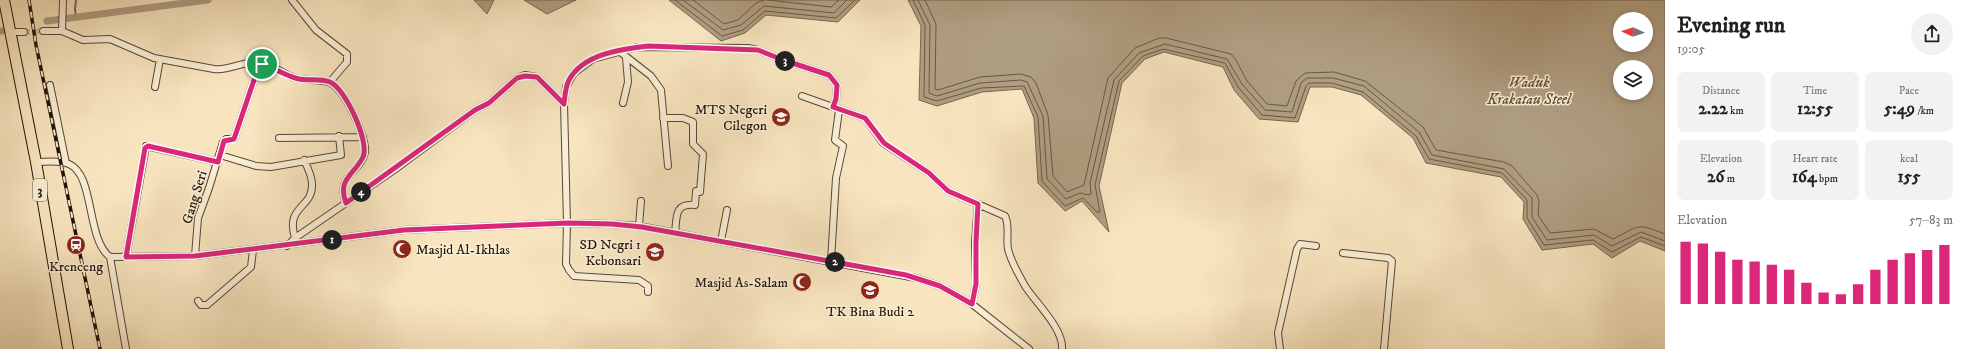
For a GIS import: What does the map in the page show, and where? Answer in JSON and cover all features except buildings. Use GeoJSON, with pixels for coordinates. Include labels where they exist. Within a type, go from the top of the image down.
{"type":"FeatureCollection","features":[{"type":"Feature","properties":{"kind":"highway","name":"3"},"geometry":{"type":"LineString","coordinates":[[4,0],[36,162],[68,349]]}},
{"type":"Feature","properties":{"kind":"street"},"geometry":{"type":"LineString","coordinates":[[62,31],[63,0]]}},
{"type":"Feature","properties":{"kind":"street"},"geometry":{"type":"LineString","coordinates":[[293,1],[316,30],[347,54],[347,62],[330,82]]}},
{"type":"Feature","properties":{"kind":"street"},"geometry":{"type":"LineString","coordinates":[[9,29],[24,32]]}},
{"type":"Feature","properties":{"kind":"street"},"geometry":{"type":"LineString","coordinates":[[43,31],[62,31],[84,40],[110,39],[141,53],[160,59],[222,70],[249,63],[262,64],[278,69],[296,78],[330,82],[337,88],[350,108],[363,137],[364,155],[358,165],[348,175],[344,185],[343,194],[346,203]]}},
{"type":"Feature","properties":{"kind":"street"},"geometry":{"type":"LineString","coordinates":[[648,292],[648,286],[639,280],[574,276],[566,264],[568,223],[564,104],[566,87],[574,73],[592,58],[648,46],[758,50],[829,75],[837,85],[835,140],[843,146],[836,178],[830,261]]}},
{"type":"Feature","properties":{"kind":"street"},"geometry":{"type":"LineString","coordinates":[[619,51],[657,82],[661,90],[668,166]]}},
{"type":"Feature","properties":{"kind":"street"},"geometry":{"type":"LineString","coordinates":[[623,103],[628,82],[626,58]]}},
{"type":"Feature","properties":{"kind":"street"},"geometry":{"type":"LineString","coordinates":[[155,87],[160,59]]}},
{"type":"Feature","properties":{"kind":"street","name":"Gang Seri"},"geometry":{"type":"LineString","coordinates":[[195,256],[198,218],[225,140],[234,139],[254,80],[262,64]]}},
{"type":"Feature","properties":{"kind":"street"},"geometry":{"type":"LineString","coordinates":[[287,246],[295,238],[475,110],[489,103],[517,78],[525,76],[537,77],[564,104]]}},
{"type":"Feature","properties":{"kind":"street"},"geometry":{"type":"LineString","coordinates":[[50,85],[66,163]]}},
{"type":"Feature","properties":{"kind":"street"},"geometry":{"type":"LineString","coordinates":[[802,96],[865,118],[884,143],[929,173],[948,191],[1002,213],[1006,218],[1008,249],[1011,258],[1026,287],[1061,338],[1062,349]]}},
{"type":"Feature","properties":{"kind":"street"},"geometry":{"type":"LineString","coordinates":[[663,118],[683,118],[692,122],[694,144],[703,154],[700,192],[696,192],[695,206],[688,204],[680,208],[677,212],[675,233]]}},
{"type":"Feature","properties":{"kind":"street"},"geometry":{"type":"LineString","coordinates":[[279,138],[339,136],[363,137]]}},
{"type":"Feature","properties":{"kind":"street"},"geometry":{"type":"LineString","coordinates":[[220,155],[256,166],[271,167],[304,160],[341,155],[339,136]]}},
{"type":"Feature","properties":{"kind":"street"},"geometry":{"type":"LineString","coordinates":[[126,257],[146,146],[218,162]]}},
{"type":"Feature","properties":{"kind":"street"},"geometry":{"type":"LineString","coordinates":[[295,238],[291,228],[292,219],[310,196],[312,188],[310,172],[304,160]]}},
{"type":"Feature","properties":{"kind":"street"},"geometry":{"type":"LineString","coordinates":[[36,162],[60,161],[66,163],[75,168],[82,180],[98,241],[101,249],[110,257],[126,349]]}},
{"type":"Feature","properties":{"kind":"street"},"geometry":{"type":"LineString","coordinates":[[639,226],[641,201]]}},
{"type":"Feature","properties":{"kind":"street"},"geometry":{"type":"LineString","coordinates":[[972,304],[976,284],[978,204]]}},
{"type":"Feature","properties":{"kind":"street"},"geometry":{"type":"LineString","coordinates":[[721,241],[727,210]]}},
{"type":"Feature","properties":{"kind":"street"},"geometry":{"type":"LineString","coordinates":[[110,257],[195,256],[287,246],[404,230],[568,223],[639,226],[916,278],[940,286],[972,304],[1029,349]]}},
{"type":"Feature","properties":{"kind":"street"},"geometry":{"type":"LineString","coordinates":[[1280,349],[1278,333],[1297,249],[1300,244],[1303,243],[1316,246]]}},
{"type":"Feature","properties":{"kind":"street"},"geometry":{"type":"LineString","coordinates":[[198,301],[201,305],[207,305],[246,271],[253,263],[253,250]]}},
{"type":"Feature","properties":{"kind":"street"},"geometry":{"type":"LineString","coordinates":[[1343,253],[1388,258],[1392,261],[1384,349]]}},
{"type":"Feature","properties":{"kind":"street"},"geometry":{"type":"LineString","coordinates":[[1016,340],[1023,349]]}},
{"type":"Feature","properties":{"kind":"water"},"geometry":{"type":"Polygon","coordinates":[[[474,0],[494,0],[487,14],[474,0]]]}},
{"type":"Feature","properties":{"kind":"water"},"geometry":{"type":"Polygon","coordinates":[[[524,0],[576,0],[547,14],[524,0]]]}},
{"type":"Feature","properties":{"kind":"water"},"geometry":{"type":"Polygon","coordinates":[[[669,0],[860,0],[838,22],[766,15],[745,33],[721,41],[669,0]]]}},
{"type":"Feature","properties":{"kind":"water","name":"Waduk Krakatau Steel"},"geometry":{"type":"Polygon","coordinates":[[[908,0],[1665,0],[1665,251],[1640,241],[1612,258],[1593,244],[1542,250],[1523,219],[1524,202],[1501,177],[1426,163],[1413,138],[1361,95],[1332,87],[1310,87],[1298,122],[1259,119],[1234,90],[1223,67],[1164,52],[1145,59],[1122,83],[1099,186],[1109,232],[1082,201],[1065,211],[1038,183],[1034,118],[1022,89],[982,92],[937,106],[919,100],[921,26],[908,0]]]}},
{"type":"Feature","properties":{"kind":"waterway"},"geometry":{"type":"LineString","coordinates":[[76,0],[76,17]]}},
{"type":"Feature","properties":{"kind":"waterway"},"geometry":{"type":"LineString","coordinates":[[47,21],[208,0]]}},
{"type":"Feature","properties":{"kind":"tunnel"},"geometry":{"type":"LineString","coordinates":[[24,32],[43,31]]}},
{"type":"Feature","properties":{"kind":"railway"},"geometry":{"type":"LineString","coordinates":[[29,0],[36,45],[100,349]]}},
{"type":"Feature","properties":{"kind":"place","name":"MTS Negeri Cilegon"},"geometry":{"type":"Point","coordinates":[781,117]}},
{"type":"Feature","properties":{"kind":"place","name":"Krenceng"},"geometry":{"type":"Point","coordinates":[76,245]}},
{"type":"Feature","properties":{"kind":"place","name":"Masjid Al-Ikhlas"},"geometry":{"type":"Point","coordinates":[402,249]}},
{"type":"Feature","properties":{"kind":"place","name":"SD Negri 1 Kebonsari"},"geometry":{"type":"Point","coordinates":[655,252]}},
{"type":"Feature","properties":{"kind":"place","name":"Masjid As-Salam"},"geometry":{"type":"Point","coordinates":[802,282]}},
{"type":"Feature","properties":{"kind":"place","name":"TK Bina Budi 2"},"geometry":{"type":"Point","coordinates":[870,290]}},
{"type":"Feature","properties":{"kind":"route"},"geometry":{"type":"LineString","coordinates":[[648,46],[748,48],[758,50],[829,75],[837,85],[838,91],[833,107],[840,111],[865,118],[869,121],[878,138],[884,143],[929,173],[948,191],[978,204],[975,258],[976,290],[972,304],[940,286],[906,275],[642,227],[612,224],[568,223],[404,230],[287,246],[195,256],[126,257],[146,146],[218,162],[224,141],[227,139],[234,139],[254,80],[262,64],[278,69],[296,78],[330,82],[337,88],[350,108],[363,137],[365,151],[358,165],[345,180],[343,194],[346,203],[394,170],[475,110],[489,103],[508,84],[517,78],[531,75],[537,77],[564,104],[568,81],[574,73],[592,58],[628,48],[648,46]]}}]}
